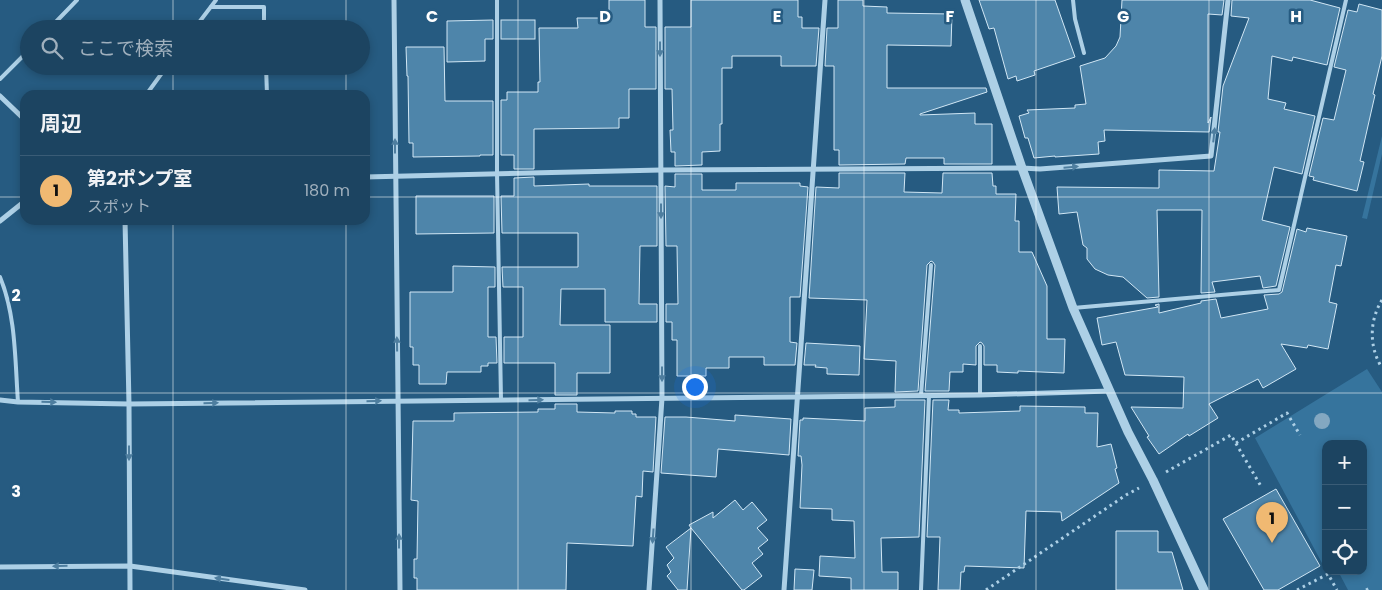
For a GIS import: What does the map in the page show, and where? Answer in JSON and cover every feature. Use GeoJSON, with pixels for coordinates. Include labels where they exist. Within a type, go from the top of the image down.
{"type":"FeatureCollection","features":[{"type":"Feature","properties":{"kind":"street"},"geometry":{"type":"LineString","coordinates":[[394,0],[400,590]]}},
{"type":"Feature","properties":{"kind":"street"},"geometry":{"type":"LineString","coordinates":[[649,590],[662,398],[660,0]]}},
{"type":"Feature","properties":{"kind":"street"},"geometry":{"type":"LineString","coordinates":[[784,590],[825,0]]}},
{"type":"Feature","properties":{"kind":"street"},"geometry":{"type":"LineString","coordinates":[[965,0],[1022,168],[1073,308],[1128,432],[1153,480],[1204,590]]}},
{"type":"Feature","properties":{"kind":"street"},"geometry":{"type":"LineString","coordinates":[[370,176],[661,170],[1040,169],[1212,156],[1228,0]]}},
{"type":"Feature","properties":{"kind":"street"},"geometry":{"type":"LineString","coordinates":[[0,96],[20,115]]}},
{"type":"Feature","properties":{"kind":"street"},"geometry":{"type":"LineString","coordinates":[[0,221],[20,205]]}},
{"type":"Feature","properties":{"kind":"street"},"geometry":{"type":"LineString","coordinates":[[125,225],[130,590]]}},
{"type":"Feature","properties":{"kind":"street"},"geometry":{"type":"LineString","coordinates":[[0,400],[129,404],[929,396],[1110,391]]}},
{"type":"Feature","properties":{"kind":"street"},"geometry":{"type":"LineString","coordinates":[[0,567],[130,566],[305,590]]}},
{"type":"Feature","properties":{"kind":"lane"},"geometry":{"type":"LineString","coordinates":[[58,20],[77,0]]}},
{"type":"Feature","properties":{"kind":"lane"},"geometry":{"type":"LineString","coordinates":[[201,20],[216,0]]}},
{"type":"Feature","properties":{"kind":"lane"},"geometry":{"type":"LineString","coordinates":[[497,0],[497,174],[501,400]]}},
{"type":"Feature","properties":{"kind":"lane"},"geometry":{"type":"LineString","coordinates":[[1073,0],[1075,19],[1084,53]]}},
{"type":"Feature","properties":{"kind":"lane"},"geometry":{"type":"LineString","coordinates":[[1073,308],[1279,290],[1346,0]]}},
{"type":"Feature","properties":{"kind":"lane"},"geometry":{"type":"LineString","coordinates":[[211,7],[264,7],[264,20]]}},
{"type":"Feature","properties":{"kind":"lane"},"geometry":{"type":"LineString","coordinates":[[0,79],[20,59]]}},
{"type":"Feature","properties":{"kind":"lane"},"geometry":{"type":"LineString","coordinates":[[150,90],[160,75]]}},
{"type":"Feature","properties":{"kind":"lane"},"geometry":{"type":"LineString","coordinates":[[266,75],[267,90]]}},
{"type":"Feature","properties":{"kind":"lane"},"geometry":{"type":"LineString","coordinates":[[920,395],[931,265]]}},
{"type":"Feature","properties":{"kind":"lane"},"geometry":{"type":"LineString","coordinates":[[0,276],[7,293],[18,402]]}},
{"type":"Feature","properties":{"kind":"lane"},"geometry":{"type":"LineString","coordinates":[[980,346],[980,395]]}},
{"type":"Feature","properties":{"kind":"lane"},"geometry":{"type":"LineString","coordinates":[[921,590],[929,396]]}},
{"type":"Feature","properties":{"kind":"path"},"geometry":{"type":"LineString","coordinates":[[1382,300],[1373,321],[1372,339],[1376,359],[1382,368]]}},
{"type":"Feature","properties":{"kind":"path"},"geometry":{"type":"LineString","coordinates":[[1236,443],[1287,414],[1300,435]]}},
{"type":"Feature","properties":{"kind":"path"},"geometry":{"type":"LineString","coordinates":[[986,590],[1126,495],[1231,435],[1262,488]]}},
{"type":"Feature","properties":{"kind":"path"},"geometry":{"type":"LineString","coordinates":[[1297,590],[1328,574],[1337,590]]}},
{"type":"Feature","properties":{"kind":"shaded area"},"geometry":{"type":"Polygon","coordinates":[[[1382,136],[1382,154],[1367,219],[1362,218],[1382,136]]]}},
{"type":"Feature","properties":{"kind":"shaded area"},"geometry":{"type":"Polygon","coordinates":[[[1367,369],[1382,392],[1382,590],[1348,590],[1340,575],[1367,575],[1367,440],[1322,440],[1322,563],[1255,438],[1367,369]]]}},
{"type":"Feature","properties":{"kind":"building"},"geometry":{"type":"Polygon","coordinates":[[[609,0],[645,0],[645,27],[656,27],[656,89],[629,89],[629,118],[619,118],[619,128],[534,129],[534,169],[514,169],[514,155],[501,155],[501,100],[507,100],[507,92],[538,92],[538,82],[540,82],[539,28],[578,28],[577,18],[609,18],[609,0]]]}},
{"type":"Feature","properties":{"kind":"building"},"geometry":{"type":"Polygon","coordinates":[[[691,0],[798,0],[798,17],[802,17],[802,28],[819,28],[816,66],[781,66],[781,56],[732,56],[732,68],[722,68],[720,151],[702,152],[702,165],[675,166],[675,152],[671,152],[670,130],[673,130],[672,89],[665,89],[665,27],[691,27],[691,0]]]}},
{"type":"Feature","properties":{"kind":"building"},"geometry":{"type":"Polygon","coordinates":[[[838,0],[863,0],[863,6],[887,7],[887,13],[952,14],[951,46],[887,45],[887,88],[986,88],[987,92],[920,115],[975,113],[975,124],[992,124],[992,164],[944,164],[944,158],[906,158],[905,164],[839,165],[839,150],[834,150],[834,66],[825,66],[827,28],[838,28],[838,0]]]}},
{"type":"Feature","properties":{"kind":"building"},"geometry":{"type":"Polygon","coordinates":[[[979,0],[1055,0],[1075,57],[1034,71],[1035,75],[1017,81],[1016,76],[1008,79],[994,28],[989,29],[979,0]]]}},
{"type":"Feature","properties":{"kind":"building"},"geometry":{"type":"Polygon","coordinates":[[[1122,0],[1224,0],[1222,15],[1208,14],[1208,123],[1211,117],[1209,132],[1104,130],[1105,141],[1098,142],[1099,154],[1034,158],[1028,138],[1025,138],[1019,116],[1029,113],[1027,110],[1075,108],[1075,105],[1086,104],[1080,66],[1105,58],[1116,46],[1120,37],[1122,0]]]}},
{"type":"Feature","properties":{"kind":"building"},"geometry":{"type":"Polygon","coordinates":[[[1232,0],[1310,0],[1340,8],[1327,65],[1293,57],[1292,61],[1272,56],[1268,99],[1286,103],[1284,109],[1315,116],[1302,174],[1274,167],[1262,220],[1290,227],[1276,286],[1263,288],[1260,276],[1212,282],[1215,292],[1201,293],[1202,210],[1157,210],[1159,297],[1147,298],[1123,277],[1108,275],[1095,269],[1087,259],[1087,248],[1083,245],[1077,212],[1059,214],[1057,187],[1159,188],[1159,170],[1214,171],[1220,132],[1218,132],[1223,86],[1249,18],[1231,16],[1232,0]]]}},
{"type":"Feature","properties":{"kind":"building"},"geometry":{"type":"Polygon","coordinates":[[[1359,4],[1382,10],[1382,56],[1360,161],[1364,162],[1357,191],[1313,180],[1314,177],[1309,176],[1323,118],[1334,120],[1346,70],[1334,67],[1348,10],[1357,12],[1359,4]]]}},
{"type":"Feature","properties":{"kind":"building"},"geometry":{"type":"Polygon","coordinates":[[[493,20],[493,39],[485,39],[485,61],[447,62],[447,21],[493,20]]]}},
{"type":"Feature","properties":{"kind":"building"},"geometry":{"type":"Polygon","coordinates":[[[501,20],[535,20],[535,39],[501,39],[501,20]]]}},
{"type":"Feature","properties":{"kind":"building"},"geometry":{"type":"Polygon","coordinates":[[[406,47],[444,47],[445,101],[493,101],[493,155],[413,157],[413,143],[409,143],[406,47]]]}},
{"type":"Feature","properties":{"kind":"building"},"geometry":{"type":"Polygon","coordinates":[[[839,173],[905,173],[904,192],[942,193],[943,173],[992,173],[996,194],[1016,194],[1015,221],[1019,221],[1019,252],[1032,252],[1047,286],[1047,339],[1065,339],[1064,373],[997,372],[997,365],[984,365],[984,346],[980,342],[976,346],[976,365],[963,364],[963,372],[950,372],[949,391],[925,391],[935,265],[931,261],[927,265],[918,391],[895,392],[896,361],[864,359],[867,300],[809,298],[816,187],[839,188],[839,173]]]}},
{"type":"Feature","properties":{"kind":"building"},"geometry":{"type":"Polygon","coordinates":[[[675,174],[702,174],[702,190],[736,190],[736,183],[800,183],[800,186],[808,187],[800,297],[790,297],[790,342],[797,343],[795,365],[764,365],[764,357],[729,357],[729,368],[706,368],[706,376],[677,376],[677,340],[672,340],[672,322],[666,322],[666,304],[678,304],[677,246],[666,246],[665,186],[675,187],[675,174]]]}},
{"type":"Feature","properties":{"kind":"building"},"geometry":{"type":"Polygon","coordinates":[[[534,177],[534,186],[589,184],[589,186],[657,186],[657,246],[640,246],[639,304],[657,304],[657,322],[605,322],[605,289],[561,289],[560,325],[610,325],[610,373],[577,373],[577,395],[555,395],[555,363],[504,363],[504,337],[523,337],[523,287],[503,287],[502,267],[578,267],[578,233],[502,233],[501,196],[514,196],[514,178],[534,177]]]}},
{"type":"Feature","properties":{"kind":"building"},"geometry":{"type":"Polygon","coordinates":[[[416,196],[494,196],[494,233],[416,234],[416,196]]]}},
{"type":"Feature","properties":{"kind":"building"},"geometry":{"type":"Polygon","coordinates":[[[1307,228],[1347,236],[1341,266],[1336,265],[1329,302],[1337,304],[1328,349],[1308,345],[1307,348],[1281,344],[1296,369],[1263,388],[1258,379],[1209,404],[1218,418],[1189,436],[1188,434],[1159,454],[1147,437],[1149,436],[1131,407],[1183,408],[1184,377],[1125,375],[1116,342],[1102,345],[1097,318],[1158,307],[1155,305],[1159,304],[1159,313],[1201,303],[1201,301],[1216,299],[1221,318],[1268,309],[1264,295],[1282,292],[1297,229],[1306,232],[1307,228]]]}},
{"type":"Feature","properties":{"kind":"building"},"geometry":{"type":"Polygon","coordinates":[[[453,266],[495,267],[495,287],[488,287],[488,337],[496,337],[497,363],[488,363],[488,366],[481,366],[481,372],[447,372],[446,384],[419,384],[419,365],[413,365],[413,347],[410,347],[410,292],[453,292],[453,266]]]}},
{"type":"Feature","properties":{"kind":"building"},"geometry":{"type":"Polygon","coordinates":[[[806,343],[860,346],[859,375],[827,374],[827,368],[815,367],[816,365],[804,365],[806,343]]]}},
{"type":"Feature","properties":{"kind":"building"},"geometry":{"type":"Polygon","coordinates":[[[895,400],[925,400],[919,537],[881,538],[882,572],[898,572],[898,590],[851,590],[851,578],[819,576],[820,556],[855,558],[854,521],[832,520],[832,509],[800,508],[802,465],[801,456],[798,456],[800,420],[803,420],[803,418],[865,421],[865,408],[895,407],[895,400]]]}},
{"type":"Feature","properties":{"kind":"building"},"geometry":{"type":"Polygon","coordinates":[[[933,400],[949,400],[948,410],[959,410],[959,413],[1020,411],[1020,406],[1085,407],[1085,413],[1098,413],[1097,447],[1111,444],[1119,483],[1062,521],[1061,512],[1026,511],[1024,568],[965,566],[964,572],[961,572],[960,590],[938,590],[940,537],[927,537],[933,400]]]}},
{"type":"Feature","properties":{"kind":"building"},"geometry":{"type":"Polygon","coordinates":[[[555,404],[577,404],[577,412],[615,413],[615,411],[632,411],[632,414],[636,414],[636,417],[656,417],[653,472],[643,471],[642,497],[636,496],[633,546],[567,543],[566,590],[417,590],[417,578],[414,578],[414,559],[417,559],[418,501],[411,500],[413,421],[454,421],[454,413],[538,412],[538,409],[555,409],[555,404]]]}},
{"type":"Feature","properties":{"kind":"building"},"geometry":{"type":"Polygon","coordinates":[[[735,415],[791,419],[789,455],[718,449],[716,477],[661,473],[665,417],[735,421],[735,415]]]}},
{"type":"Feature","properties":{"kind":"building"},"geometry":{"type":"Polygon","coordinates":[[[1276,489],[1320,566],[1278,590],[1264,590],[1223,519],[1276,489]]]}},
{"type":"Feature","properties":{"kind":"building"},"geometry":{"type":"Polygon","coordinates":[[[735,500],[743,510],[752,502],[767,520],[757,528],[768,540],[758,548],[763,554],[752,563],[762,576],[742,590],[689,525],[713,512],[713,518],[735,500]]]}},
{"type":"Feature","properties":{"kind":"building"},"geometry":{"type":"Polygon","coordinates":[[[691,528],[687,590],[678,590],[667,576],[671,572],[667,565],[674,558],[666,547],[691,528]]]}},
{"type":"Feature","properties":{"kind":"building"},"geometry":{"type":"Polygon","coordinates":[[[1116,531],[1158,531],[1158,552],[1172,552],[1183,590],[1116,590],[1116,531]]]}},
{"type":"Feature","properties":{"kind":"building"},"geometry":{"type":"Polygon","coordinates":[[[795,569],[814,570],[812,590],[794,590],[795,569]]]}},
{"type":"Feature","properties":{"kind":"place","name":"第2ポンプ室"},"geometry":{"type":"Point","coordinates":[1272,543]}}]}
